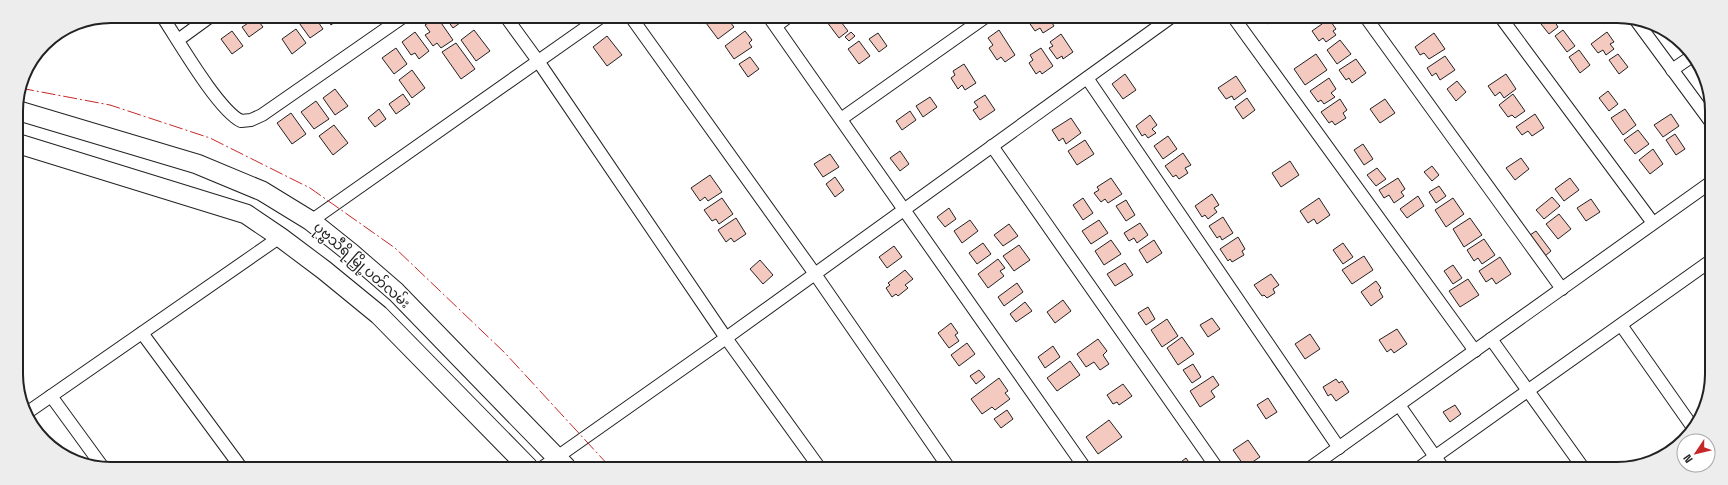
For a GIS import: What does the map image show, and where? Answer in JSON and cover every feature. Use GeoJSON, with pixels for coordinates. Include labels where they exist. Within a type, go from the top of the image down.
{"type":"FeatureCollection","features":[{"type":"Feature","properties":{"kind":"main road","name":"ပုဗ္ဗသီရိ မြို့ပတ်လမ်း"},"geometry":{"type":"LineString","coordinates":[[23,112],[197,164],[262,191],[311,221],[352,253],[396,292],[554,462]]}},
{"type":"Feature","properties":{"kind":"main road","name":"ပုဗ္ဗသီရိ မြို့ပတ်လမ်း"},"geometry":{"type":"LineString","coordinates":[[23,145],[246,214],[280,236],[379,315],[523,462]]}},
{"type":"Feature","properties":{"kind":"street"},"geometry":{"type":"LineString","coordinates":[[167,23],[216,97],[228,111],[242,121],[251,120],[262,115],[394,23]]}},
{"type":"Feature","properties":{"kind":"street"},"geometry":{"type":"LineString","coordinates":[[178,40],[201,23]]}},
{"type":"Feature","properties":{"kind":"street"},"geometry":{"type":"LineString","coordinates":[[510,23],[538,61],[726,338],[815,462]]}},
{"type":"Feature","properties":{"kind":"street"},"geometry":{"type":"LineString","coordinates":[[311,221],[592,23]]}},
{"type":"Feature","properties":{"kind":"street"},"geometry":{"type":"LineString","coordinates":[[635,23],[815,274],[945,462]]}},
{"type":"Feature","properties":{"kind":"street"},"geometry":{"type":"LineString","coordinates":[[773,23],[842,119],[1081,462]]}},
{"type":"Feature","properties":{"kind":"street"},"geometry":{"type":"LineString","coordinates":[[842,119],[977,23]]}},
{"type":"Feature","properties":{"kind":"street"},"geometry":{"type":"LineString","coordinates":[[559,462],[726,338],[1163,23]]}},
{"type":"Feature","properties":{"kind":"street"},"geometry":{"type":"LineString","coordinates":[[1238,23],[1475,351]]}},
{"type":"Feature","properties":{"kind":"street"},"geometry":{"type":"LineString","coordinates":[[1370,23],[1562,289]]}},
{"type":"Feature","properties":{"kind":"street"},"geometry":{"type":"LineString","coordinates":[[1505,23],[1653,224]]}},
{"type":"Feature","properties":{"kind":"street"},"geometry":{"type":"LineString","coordinates":[[1641,27],[1705,114]]}},
{"type":"Feature","properties":{"kind":"street"},"geometry":{"type":"LineString","coordinates":[[1672,70],[1688,59]]}},
{"type":"Feature","properties":{"kind":"street"},"geometry":{"type":"LineString","coordinates":[[1087,78],[1339,448]]}},
{"type":"Feature","properties":{"kind":"street"},"geometry":{"type":"LineString","coordinates":[[992,146],[1213,462]]}},
{"type":"Feature","properties":{"kind":"street"},"geometry":{"type":"LineString","coordinates":[[1319,462],[1705,187]]}},
{"type":"Feature","properties":{"kind":"street"},"geometry":{"type":"LineString","coordinates":[[31,410],[280,236]]}},
{"type":"Feature","properties":{"kind":"street"},"geometry":{"type":"LineString","coordinates":[[1428,462],[1705,265]]}},
{"type":"Feature","properties":{"kind":"street"},"geometry":{"type":"LineString","coordinates":[[1621,325],[1690,423]]}},
{"type":"Feature","properties":{"kind":"street"},"geometry":{"type":"LineString","coordinates":[[142,333],[237,462]]}},
{"type":"Feature","properties":{"kind":"street"},"geometry":{"type":"LineString","coordinates":[[1492,339],[1579,462]]}},
{"type":"Feature","properties":{"kind":"street"},"geometry":{"type":"LineString","coordinates":[[51,396],[98,461]]}},
{"type":"Feature","properties":{"kind":"street"},"geometry":{"type":"LineString","coordinates":[[1399,405],[1439,462]]}},
{"type":"Feature","properties":{"kind":"building"},"geometry":{"type":"Polygon","coordinates":[[[248,23],[260,23],[263,27],[249,37],[242,27],[248,23]]]}},
{"type":"Feature","properties":{"kind":"building"},"geometry":{"type":"Polygon","coordinates":[[[299,23],[319,23],[323,29],[310,38],[299,23]]]}},
{"type":"Feature","properties":{"kind":"building"},"geometry":{"type":"Polygon","coordinates":[[[428,23],[441,23],[453,40],[441,48],[437,43],[433,46],[425,35],[430,32],[425,25],[428,23]]]}},
{"type":"Feature","properties":{"kind":"building"},"geometry":{"type":"Polygon","coordinates":[[[449,23],[460,23],[453,28],[449,23]]]}},
{"type":"Feature","properties":{"kind":"building"},"geometry":{"type":"Polygon","coordinates":[[[706,23],[731,23],[734,27],[718,39],[706,23]]]}},
{"type":"Feature","properties":{"kind":"building"},"geometry":{"type":"Polygon","coordinates":[[[828,23],[842,23],[848,31],[839,38],[828,23]]]}},
{"type":"Feature","properties":{"kind":"building"},"geometry":{"type":"Polygon","coordinates":[[[1029,23],[1052,23],[1054,26],[1043,33],[1040,28],[1035,31],[1029,23]]]}},
{"type":"Feature","properties":{"kind":"building"},"geometry":{"type":"Polygon","coordinates":[[[1323,23],[1332,23],[1336,29],[1333,31],[1336,35],[1326,42],[1323,38],[1319,41],[1312,31],[1323,23]]]}},
{"type":"Feature","properties":{"kind":"building"},"geometry":{"type":"Polygon","coordinates":[[[1540,23],[1556,23],[1558,27],[1549,34],[1540,23]]]}},
{"type":"Feature","properties":{"kind":"building"},"geometry":{"type":"Polygon","coordinates":[[[296,29],[306,43],[292,54],[282,39],[296,29]]]}},
{"type":"Feature","properties":{"kind":"building"},"geometry":{"type":"Polygon","coordinates":[[[474,30],[490,51],[476,61],[461,40],[474,30]]]}},
{"type":"Feature","properties":{"kind":"building"},"geometry":{"type":"Polygon","coordinates":[[[999,30],[1015,55],[1005,62],[1001,57],[997,60],[989,48],[993,45],[988,38],[999,30]]]}},
{"type":"Feature","properties":{"kind":"building"},"geometry":{"type":"Polygon","coordinates":[[[1563,30],[1575,46],[1567,52],[1555,36],[1563,30]]]}},
{"type":"Feature","properties":{"kind":"building"},"geometry":{"type":"Polygon","coordinates":[[[232,31],[243,46],[232,54],[221,39],[232,31]]]}},
{"type":"Feature","properties":{"kind":"building"},"geometry":{"type":"Polygon","coordinates":[[[745,31],[752,40],[749,43],[752,47],[734,59],[725,46],[745,31]]]}},
{"type":"Feature","properties":{"kind":"building"},"geometry":{"type":"Polygon","coordinates":[[[415,32],[429,51],[419,59],[415,53],[411,55],[402,42],[415,32]]]}},
{"type":"Feature","properties":{"kind":"building"},"geometry":{"type":"Polygon","coordinates":[[[851,32],[855,36],[849,41],[845,37],[851,32]]]}},
{"type":"Feature","properties":{"kind":"building"},"geometry":{"type":"Polygon","coordinates":[[[1607,32],[1614,42],[1610,44],[1614,49],[1606,55],[1603,50],[1598,53],[1591,44],[1607,32]]]}},
{"type":"Feature","properties":{"kind":"building"},"geometry":{"type":"Polygon","coordinates":[[[878,33],[887,46],[879,52],[869,39],[878,33]]]}},
{"type":"Feature","properties":{"kind":"building"},"geometry":{"type":"Polygon","coordinates":[[[1434,33],[1445,49],[1429,59],[1424,53],[1420,55],[1415,47],[1434,33]]]}},
{"type":"Feature","properties":{"kind":"building"},"geometry":{"type":"Polygon","coordinates":[[[1061,34],[1073,52],[1063,59],[1062,56],[1057,59],[1049,48],[1053,46],[1050,42],[1061,34]]]}},
{"type":"Feature","properties":{"kind":"building"},"geometry":{"type":"Polygon","coordinates":[[[607,36],[622,55],[607,66],[593,47],[607,36]]]}},
{"type":"Feature","properties":{"kind":"building"},"geometry":{"type":"Polygon","coordinates":[[[1340,40],[1351,54],[1337,64],[1327,50],[1340,40]]]}},
{"type":"Feature","properties":{"kind":"building"},"geometry":{"type":"Polygon","coordinates":[[[859,41],[870,56],[859,64],[848,49],[859,41]]]}},
{"type":"Feature","properties":{"kind":"building"},"geometry":{"type":"Polygon","coordinates":[[[456,43],[475,69],[461,79],[442,52],[456,43]]]}},
{"type":"Feature","properties":{"kind":"building"},"geometry":{"type":"Polygon","coordinates":[[[396,48],[407,64],[394,74],[382,58],[396,48]]]}},
{"type":"Feature","properties":{"kind":"building"},"geometry":{"type":"Polygon","coordinates":[[[1041,48],[1053,66],[1042,74],[1040,71],[1036,74],[1029,63],[1033,60],[1030,55],[1041,48]]]}},
{"type":"Feature","properties":{"kind":"building"},"geometry":{"type":"Polygon","coordinates":[[[1579,50],[1590,65],[1580,73],[1569,57],[1579,50]]]}},
{"type":"Feature","properties":{"kind":"building"},"geometry":{"type":"Polygon","coordinates":[[[1316,54],[1327,70],[1305,85],[1294,69],[1316,54]]]}},
{"type":"Feature","properties":{"kind":"building"},"geometry":{"type":"Polygon","coordinates":[[[1618,54],[1628,67],[1619,74],[1609,60],[1618,54]]]}},
{"type":"Feature","properties":{"kind":"building"},"geometry":{"type":"Polygon","coordinates":[[[1445,56],[1455,70],[1440,80],[1436,73],[1432,76],[1427,68],[1445,56]]]}},
{"type":"Feature","properties":{"kind":"building"},"geometry":{"type":"Polygon","coordinates":[[[750,57],[759,69],[748,77],[739,64],[750,57]]]}},
{"type":"Feature","properties":{"kind":"building"},"geometry":{"type":"Polygon","coordinates":[[[1356,59],[1366,73],[1352,83],[1349,78],[1346,80],[1339,70],[1356,59]]]}},
{"type":"Feature","properties":{"kind":"building"},"geometry":{"type":"Polygon","coordinates":[[[964,64],[976,83],[965,90],[962,85],[958,89],[951,78],[955,75],[953,71],[964,64]]]}},
{"type":"Feature","properties":{"kind":"building"},"geometry":{"type":"Polygon","coordinates":[[[412,70],[425,88],[412,98],[399,80],[412,70]]]}},
{"type":"Feature","properties":{"kind":"building"},"geometry":{"type":"Polygon","coordinates":[[[1125,74],[1136,90],[1123,99],[1112,84],[1125,74]]]}},
{"type":"Feature","properties":{"kind":"building"},"geometry":{"type":"Polygon","coordinates":[[[1506,74],[1516,89],[1504,98],[1500,92],[1495,96],[1488,86],[1506,74]]]}},
{"type":"Feature","properties":{"kind":"building"},"geometry":{"type":"Polygon","coordinates":[[[1236,76],[1246,91],[1234,100],[1232,96],[1226,99],[1218,88],[1236,76]]]}},
{"type":"Feature","properties":{"kind":"building"},"geometry":{"type":"Polygon","coordinates":[[[1329,78],[1336,89],[1331,93],[1335,97],[1324,104],[1321,100],[1318,102],[1310,91],[1329,78]]]}},
{"type":"Feature","properties":{"kind":"building"},"geometry":{"type":"Polygon","coordinates":[[[1457,81],[1466,92],[1456,101],[1447,89],[1457,81]]]}},
{"type":"Feature","properties":{"kind":"building"},"geometry":{"type":"Polygon","coordinates":[[[335,89],[348,106],[335,115],[323,98],[335,89]]]}},
{"type":"Feature","properties":{"kind":"building"},"geometry":{"type":"Polygon","coordinates":[[[1608,91],[1618,104],[1609,111],[1599,98],[1608,91]]]}},
{"type":"Feature","properties":{"kind":"building"},"geometry":{"type":"Polygon","coordinates":[[[403,94],[410,104],[396,114],[389,104],[403,94]]]}},
{"type":"Feature","properties":{"kind":"building"},"geometry":{"type":"Polygon","coordinates":[[[1513,94],[1525,111],[1515,118],[1512,115],[1508,117],[1499,105],[1513,94]]]}},
{"type":"Feature","properties":{"kind":"building"},"geometry":{"type":"Polygon","coordinates":[[[985,95],[995,110],[980,120],[973,110],[978,107],[974,102],[985,95]]]}},
{"type":"Feature","properties":{"kind":"building"},"geometry":{"type":"Polygon","coordinates":[[[930,97],[937,107],[923,117],[916,106],[930,97]]]}},
{"type":"Feature","properties":{"kind":"building"},"geometry":{"type":"Polygon","coordinates":[[[1247,98],[1255,110],[1243,119],[1235,107],[1247,98]]]}},
{"type":"Feature","properties":{"kind":"building"},"geometry":{"type":"Polygon","coordinates":[[[1340,99],[1347,110],[1343,113],[1346,118],[1335,125],[1332,121],[1329,123],[1321,112],[1340,99]]]}},
{"type":"Feature","properties":{"kind":"building"},"geometry":{"type":"Polygon","coordinates":[[[1385,99],[1395,113],[1380,123],[1370,109],[1385,99]]]}},
{"type":"Feature","properties":{"kind":"building"},"geometry":{"type":"Polygon","coordinates":[[[316,101],[329,119],[314,129],[301,112],[316,101]]]}},
{"type":"Feature","properties":{"kind":"building"},"geometry":{"type":"Polygon","coordinates":[[[379,109],[386,119],[375,127],[368,118],[379,109]]]}},
{"type":"Feature","properties":{"kind":"building"},"geometry":{"type":"Polygon","coordinates":[[[1625,109],[1636,125],[1623,135],[1611,118],[1625,109]]]}},
{"type":"Feature","properties":{"kind":"building"},"geometry":{"type":"Polygon","coordinates":[[[910,111],[916,120],[902,130],[896,121],[910,111]]]}},
{"type":"Feature","properties":{"kind":"building"},"geometry":{"type":"Polygon","coordinates":[[[291,113],[306,134],[292,144],[277,123],[291,113]]]}},
{"type":"Feature","properties":{"kind":"building"},"geometry":{"type":"Polygon","coordinates":[[[1535,114],[1544,128],[1532,136],[1528,131],[1522,135],[1516,127],[1535,114]]]}},
{"type":"Feature","properties":{"kind":"building"},"geometry":{"type":"Polygon","coordinates":[[[1671,114],[1679,126],[1663,137],[1654,125],[1671,114]]]}},
{"type":"Feature","properties":{"kind":"building"},"geometry":{"type":"Polygon","coordinates":[[[1150,115],[1157,125],[1152,129],[1156,133],[1148,138],[1145,134],[1142,136],[1136,126],[1150,115]]]}},
{"type":"Feature","properties":{"kind":"building"},"geometry":{"type":"Polygon","coordinates":[[[1071,118],[1081,133],[1066,144],[1063,138],[1059,141],[1052,130],[1071,118]]]}},
{"type":"Feature","properties":{"kind":"building"},"geometry":{"type":"Polygon","coordinates":[[[334,125],[348,143],[333,155],[319,136],[334,125]]]}},
{"type":"Feature","properties":{"kind":"building"},"geometry":{"type":"Polygon","coordinates":[[[1638,130],[1649,144],[1635,154],[1624,140],[1638,130]]]}},
{"type":"Feature","properties":{"kind":"building"},"geometry":{"type":"Polygon","coordinates":[[[1675,134],[1685,149],[1676,155],[1666,140],[1675,134]]]}},
{"type":"Feature","properties":{"kind":"building"},"geometry":{"type":"Polygon","coordinates":[[[1168,136],[1177,149],[1163,159],[1154,146],[1168,136]]]}},
{"type":"Feature","properties":{"kind":"building"},"geometry":{"type":"Polygon","coordinates":[[[1085,140],[1094,154],[1077,165],[1068,151],[1085,140]]]}},
{"type":"Feature","properties":{"kind":"building"},"geometry":{"type":"Polygon","coordinates":[[[1363,144],[1373,159],[1364,165],[1354,150],[1363,144]]]}},
{"type":"Feature","properties":{"kind":"building"},"geometry":{"type":"Polygon","coordinates":[[[1653,149],[1663,164],[1650,174],[1639,160],[1653,149]]]}},
{"type":"Feature","properties":{"kind":"building"},"geometry":{"type":"Polygon","coordinates":[[[900,151],[909,164],[900,171],[890,158],[900,151]]]}},
{"type":"Feature","properties":{"kind":"building"},"geometry":{"type":"Polygon","coordinates":[[[1183,153],[1191,165],[1185,168],[1188,173],[1179,179],[1176,175],[1173,177],[1165,166],[1183,153]]]}},
{"type":"Feature","properties":{"kind":"building"},"geometry":{"type":"Polygon","coordinates":[[[830,154],[839,167],[823,177],[814,164],[830,154]]]}},
{"type":"Feature","properties":{"kind":"building"},"geometry":{"type":"Polygon","coordinates":[[[1521,158],[1529,169],[1515,180],[1506,168],[1521,158]]]}},
{"type":"Feature","properties":{"kind":"building"},"geometry":{"type":"Polygon","coordinates":[[[1290,161],[1299,175],[1281,187],[1272,173],[1290,161]]]}},
{"type":"Feature","properties":{"kind":"building"},"geometry":{"type":"Polygon","coordinates":[[[1432,166],[1439,175],[1432,181],[1424,172],[1432,166]]]}},
{"type":"Feature","properties":{"kind":"building"},"geometry":{"type":"Polygon","coordinates":[[[1377,168],[1386,179],[1376,186],[1367,175],[1377,168]]]}},
{"type":"Feature","properties":{"kind":"building"},"geometry":{"type":"Polygon","coordinates":[[[710,175],[722,192],[708,201],[705,197],[700,201],[691,188],[710,175]]]}},
{"type":"Feature","properties":{"kind":"building"},"geometry":{"type":"Polygon","coordinates":[[[835,177],[844,190],[835,197],[826,184],[835,177]]]}},
{"type":"Feature","properties":{"kind":"building"},"geometry":{"type":"Polygon","coordinates":[[[1111,178],[1122,194],[1108,203],[1105,199],[1101,202],[1094,193],[1099,190],[1097,187],[1111,178]]]}},
{"type":"Feature","properties":{"kind":"building"},"geometry":{"type":"Polygon","coordinates":[[[1398,178],[1405,189],[1401,192],[1404,196],[1394,203],[1389,195],[1384,198],[1379,190],[1398,178]]]}},
{"type":"Feature","properties":{"kind":"building"},"geometry":{"type":"Polygon","coordinates":[[[1570,178],[1579,190],[1564,201],[1555,189],[1570,178]]]}},
{"type":"Feature","properties":{"kind":"building"},"geometry":{"type":"Polygon","coordinates":[[[1439,186],[1446,196],[1436,203],[1429,192],[1439,186]]]}},
{"type":"Feature","properties":{"kind":"building"},"geometry":{"type":"Polygon","coordinates":[[[1212,194],[1219,205],[1214,208],[1217,212],[1208,219],[1205,215],[1202,217],[1195,206],[1212,194]]]}},
{"type":"Feature","properties":{"kind":"building"},"geometry":{"type":"Polygon","coordinates":[[[1418,196],[1424,206],[1407,218],[1400,209],[1418,196]]]}},
{"type":"Feature","properties":{"kind":"building"},"geometry":{"type":"Polygon","coordinates":[[[1552,197],[1560,206],[1544,219],[1536,210],[1552,197]]]}},
{"type":"Feature","properties":{"kind":"building"},"geometry":{"type":"Polygon","coordinates":[[[722,198],[733,214],[719,224],[716,219],[712,221],[704,210],[722,198]]]}},
{"type":"Feature","properties":{"kind":"building"},"geometry":{"type":"Polygon","coordinates":[[[1083,198],[1093,213],[1083,220],[1073,205],[1083,198]]]}},
{"type":"Feature","properties":{"kind":"building"},"geometry":{"type":"Polygon","coordinates":[[[1319,198],[1330,215],[1317,224],[1314,219],[1308,223],[1300,211],[1319,198]]]}},
{"type":"Feature","properties":{"kind":"building"},"geometry":{"type":"Polygon","coordinates":[[[1453,198],[1464,214],[1446,227],[1435,210],[1453,198]]]}},
{"type":"Feature","properties":{"kind":"building"},"geometry":{"type":"Polygon","coordinates":[[[1591,199],[1600,212],[1586,221],[1577,208],[1591,199]]]}},
{"type":"Feature","properties":{"kind":"building"},"geometry":{"type":"Polygon","coordinates":[[[1126,200],[1135,215],[1126,221],[1116,206],[1126,200]]]}},
{"type":"Feature","properties":{"kind":"building"},"geometry":{"type":"Polygon","coordinates":[[[949,208],[956,219],[945,227],[937,217],[949,208]]]}},
{"type":"Feature","properties":{"kind":"building"},"geometry":{"type":"Polygon","coordinates":[[[1559,214],[1571,229],[1558,239],[1546,224],[1559,214]]]}},
{"type":"Feature","properties":{"kind":"building"},"geometry":{"type":"Polygon","coordinates":[[[1223,217],[1233,233],[1222,240],[1220,236],[1217,238],[1209,226],[1223,217]]]}},
{"type":"Feature","properties":{"kind":"building"},"geometry":{"type":"Polygon","coordinates":[[[736,218],[746,234],[734,242],[731,238],[726,242],[718,230],[736,218]]]}},
{"type":"Feature","properties":{"kind":"building"},"geometry":{"type":"Polygon","coordinates":[[[1470,218],[1482,235],[1464,247],[1453,229],[1470,218]]]}},
{"type":"Feature","properties":{"kind":"building"},"geometry":{"type":"Polygon","coordinates":[[[970,220],[978,231],[962,243],[954,231],[970,220]]]}},
{"type":"Feature","properties":{"kind":"building"},"geometry":{"type":"Polygon","coordinates":[[[1099,220],[1108,233],[1091,244],[1082,231],[1099,220]]]}},
{"type":"Feature","properties":{"kind":"building"},"geometry":{"type":"Polygon","coordinates":[[[1140,223],[1148,235],[1137,243],[1134,238],[1129,241],[1124,233],[1140,223]]]}},
{"type":"Feature","properties":{"kind":"building"},"geometry":{"type":"Polygon","coordinates":[[[1009,224],[1018,236],[1003,246],[994,235],[1009,224]]]}},
{"type":"Feature","properties":{"kind":"building"},"geometry":{"type":"Polygon","coordinates":[[[1536,231],[1551,251],[1545,256],[1530,235],[1536,231]]]}},
{"type":"Feature","properties":{"kind":"building"},"geometry":{"type":"Polygon","coordinates":[[[1238,237],[1245,249],[1242,251],[1244,255],[1232,262],[1230,259],[1228,261],[1220,249],[1238,237]]]}},
{"type":"Feature","properties":{"kind":"building"},"geometry":{"type":"Polygon","coordinates":[[[1484,239],[1495,255],[1482,264],[1478,258],[1474,261],[1467,250],[1484,239]]]}},
{"type":"Feature","properties":{"kind":"building"},"geometry":{"type":"Polygon","coordinates":[[[1111,240],[1121,254],[1104,265],[1095,251],[1111,240]]]}},
{"type":"Feature","properties":{"kind":"building"},"geometry":{"type":"Polygon","coordinates":[[[1154,240],[1162,253],[1147,263],[1139,250],[1154,240]]]}},
{"type":"Feature","properties":{"kind":"building"},"geometry":{"type":"Polygon","coordinates":[[[983,243],[991,254],[977,264],[969,253],[983,243]]]}},
{"type":"Feature","properties":{"kind":"building"},"geometry":{"type":"Polygon","coordinates":[[[1343,243],[1353,257],[1343,264],[1333,250],[1343,243]]]}},
{"type":"Feature","properties":{"kind":"building"},"geometry":{"type":"Polygon","coordinates":[[[1019,245],[1030,260],[1014,271],[1003,256],[1019,245]]]}},
{"type":"Feature","properties":{"kind":"building"},"geometry":{"type":"Polygon","coordinates":[[[894,246],[902,257],[887,268],[879,257],[894,246]]]}},
{"type":"Feature","properties":{"kind":"building"},"geometry":{"type":"Polygon","coordinates":[[[1364,256],[1373,270],[1352,284],[1342,270],[1364,256]]]}},
{"type":"Feature","properties":{"kind":"building"},"geometry":{"type":"Polygon","coordinates":[[[1500,257],[1511,274],[1496,284],[1492,278],[1486,282],[1479,271],[1500,257]]]}},
{"type":"Feature","properties":{"kind":"building"},"geometry":{"type":"Polygon","coordinates":[[[998,259],[1005,268],[1000,271],[1004,276],[988,288],[978,274],[998,259]]]}},
{"type":"Feature","properties":{"kind":"building"},"geometry":{"type":"Polygon","coordinates":[[[760,260],[773,275],[763,284],[750,269],[760,260]]]}},
{"type":"Feature","properties":{"kind":"building"},"geometry":{"type":"Polygon","coordinates":[[[1125,263],[1133,275],[1115,286],[1107,274],[1125,263]]]}},
{"type":"Feature","properties":{"kind":"building"},"geometry":{"type":"Polygon","coordinates":[[[1453,265],[1462,278],[1453,284],[1444,271],[1453,265]]]}},
{"type":"Feature","properties":{"kind":"building"},"geometry":{"type":"Polygon","coordinates":[[[905,270],[913,279],[905,285],[908,288],[898,296],[896,294],[892,297],[886,288],[890,285],[888,283],[905,270]]]}},
{"type":"Feature","properties":{"kind":"building"},"geometry":{"type":"Polygon","coordinates":[[[1271,274],[1279,285],[1273,289],[1275,293],[1267,298],[1264,295],[1262,296],[1254,285],[1271,274]]]}},
{"type":"Feature","properties":{"kind":"building"},"geometry":{"type":"Polygon","coordinates":[[[1468,279],[1479,295],[1460,307],[1449,291],[1468,279]]]}},
{"type":"Feature","properties":{"kind":"building"},"geometry":{"type":"Polygon","coordinates":[[[1376,281],[1381,288],[1379,290],[1383,297],[1371,306],[1361,292],[1376,281]]]}},
{"type":"Feature","properties":{"kind":"building"},"geometry":{"type":"Polygon","coordinates":[[[1017,283],[1023,292],[1004,306],[998,297],[1017,283]]]}},
{"type":"Feature","properties":{"kind":"building"},"geometry":{"type":"Polygon","coordinates":[[[1063,300],[1071,311],[1055,323],[1047,312],[1063,300]]]}},
{"type":"Feature","properties":{"kind":"building"},"geometry":{"type":"Polygon","coordinates":[[[1025,302],[1032,311],[1016,322],[1010,314],[1025,302]]]}},
{"type":"Feature","properties":{"kind":"building"},"geometry":{"type":"Polygon","coordinates":[[[1148,307],[1155,319],[1146,325],[1138,313],[1148,307]]]}},
{"type":"Feature","properties":{"kind":"building"},"geometry":{"type":"Polygon","coordinates":[[[1212,318],[1220,329],[1208,337],[1200,325],[1212,318]]]}},
{"type":"Feature","properties":{"kind":"building"},"geometry":{"type":"Polygon","coordinates":[[[1167,319],[1178,336],[1162,347],[1151,330],[1167,319]]]}},
{"type":"Feature","properties":{"kind":"building"},"geometry":{"type":"Polygon","coordinates":[[[951,323],[958,333],[955,335],[959,341],[949,348],[938,333],[951,323]]]}},
{"type":"Feature","properties":{"kind":"building"},"geometry":{"type":"Polygon","coordinates":[[[1397,329],[1407,344],[1394,353],[1391,349],[1387,352],[1379,340],[1397,329]]]}},
{"type":"Feature","properties":{"kind":"building"},"geometry":{"type":"Polygon","coordinates":[[[1310,334],[1320,349],[1305,359],[1295,344],[1310,334]]]}},
{"type":"Feature","properties":{"kind":"building"},"geometry":{"type":"Polygon","coordinates":[[[1182,337],[1194,354],[1178,365],[1167,348],[1182,337]]]}},
{"type":"Feature","properties":{"kind":"building"},"geometry":{"type":"Polygon","coordinates":[[[1098,339],[1107,351],[1103,355],[1109,364],[1100,370],[1094,362],[1086,367],[1077,354],[1098,339]]]}},
{"type":"Feature","properties":{"kind":"building"},"geometry":{"type":"Polygon","coordinates":[[[967,343],[975,354],[959,366],[951,355],[967,343]]]}},
{"type":"Feature","properties":{"kind":"building"},"geometry":{"type":"Polygon","coordinates":[[[1053,346],[1060,357],[1045,368],[1038,357],[1053,346]]]}},
{"type":"Feature","properties":{"kind":"building"},"geometry":{"type":"Polygon","coordinates":[[[1070,361],[1080,375],[1057,391],[1047,378],[1070,361]]]}},
{"type":"Feature","properties":{"kind":"building"},"geometry":{"type":"Polygon","coordinates":[[[1193,364],[1201,377],[1192,383],[1183,370],[1193,364]]]}},
{"type":"Feature","properties":{"kind":"building"},"geometry":{"type":"Polygon","coordinates":[[[979,370],[985,377],[976,384],[970,376],[979,370]]]}},
{"type":"Feature","properties":{"kind":"building"},"geometry":{"type":"Polygon","coordinates":[[[1213,376],[1219,385],[1211,391],[1215,397],[1200,407],[1190,391],[1213,376]]]}},
{"type":"Feature","properties":{"kind":"building"},"geometry":{"type":"Polygon","coordinates":[[[999,378],[1008,391],[1005,393],[1010,399],[995,410],[992,407],[982,414],[971,399],[999,378]]]}},
{"type":"Feature","properties":{"kind":"building"},"geometry":{"type":"Polygon","coordinates":[[[1336,379],[1339,383],[1342,381],[1349,392],[1336,401],[1331,394],[1328,396],[1323,387],[1336,379]]]}},
{"type":"Feature","properties":{"kind":"building"},"geometry":{"type":"Polygon","coordinates":[[[1123,384],[1132,396],[1119,405],[1117,402],[1113,404],[1107,395],[1123,384]]]}},
{"type":"Feature","properties":{"kind":"building"},"geometry":{"type":"Polygon","coordinates":[[[1268,398],[1277,412],[1266,419],[1257,405],[1268,398]]]}},
{"type":"Feature","properties":{"kind":"building"},"geometry":{"type":"Polygon","coordinates":[[[1455,405],[1461,414],[1450,422],[1443,412],[1455,405]]]}},
{"type":"Feature","properties":{"kind":"building"},"geometry":{"type":"Polygon","coordinates":[[[1007,410],[1013,419],[1001,428],[994,419],[1007,410]]]}},
{"type":"Feature","properties":{"kind":"building"},"geometry":{"type":"Polygon","coordinates":[[[1109,420],[1122,437],[1098,454],[1086,437],[1109,420]]]}},
{"type":"Feature","properties":{"kind":"building"},"geometry":{"type":"Polygon","coordinates":[[[1248,440],[1260,457],[1252,462],[1241,462],[1233,450],[1248,440]]]}},
{"type":"Feature","properties":{"kind":"building"},"geometry":{"type":"Polygon","coordinates":[[[1186,458],[1189,462],[1181,462],[1186,458]]]}},
{"type":"Feature","properties":{"kind":"power"},"geometry":{"type":"LineString","coordinates":[[26,89],[110,105],[210,138],[310,188],[395,248],[505,353],[605,462]]}}]}
